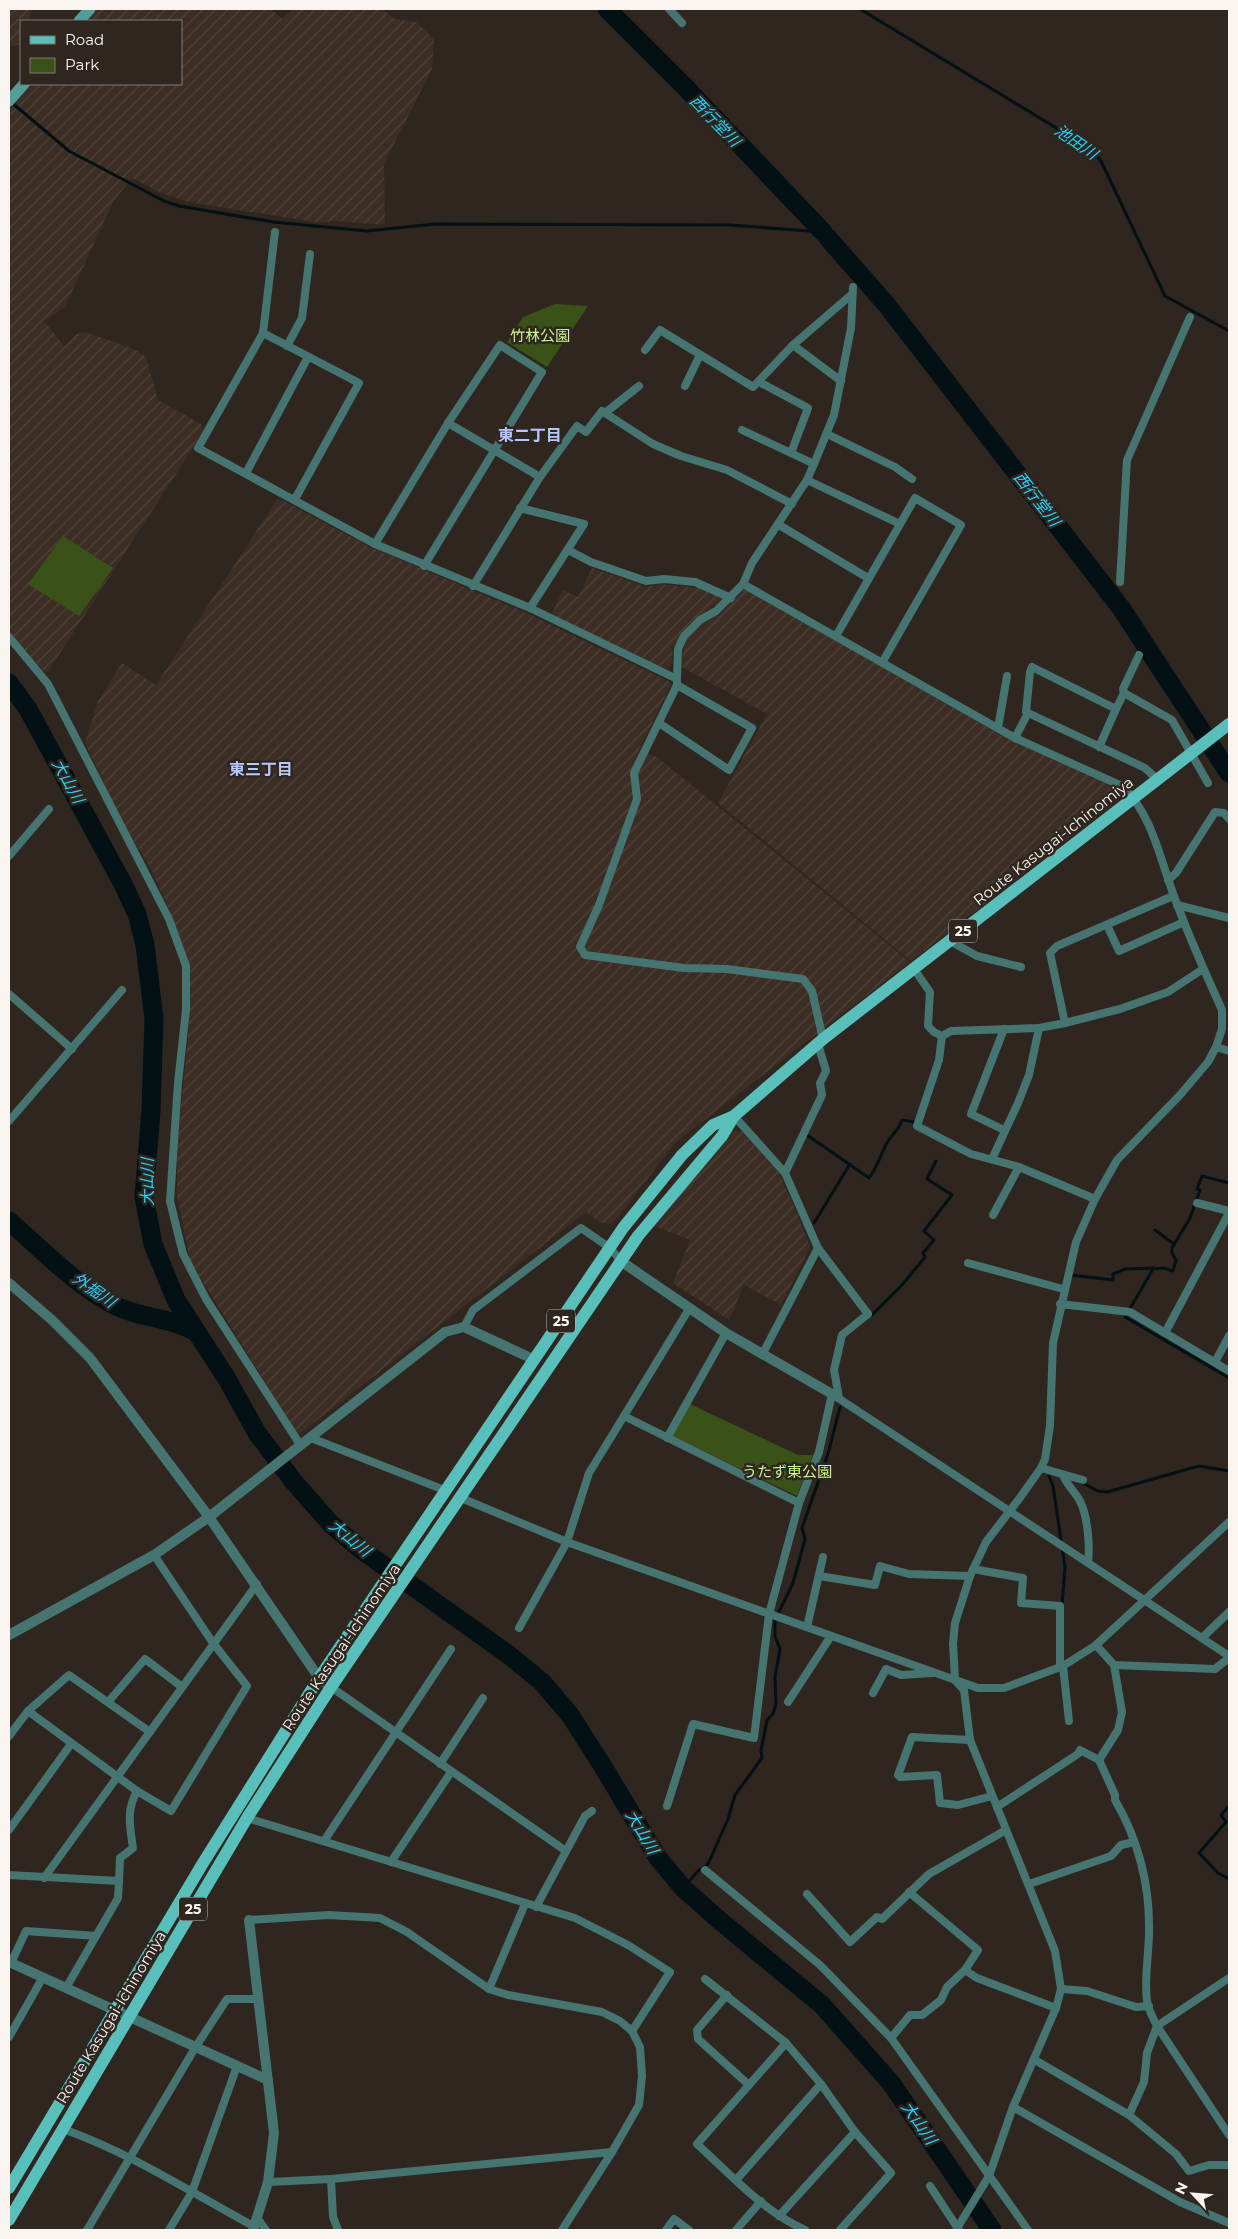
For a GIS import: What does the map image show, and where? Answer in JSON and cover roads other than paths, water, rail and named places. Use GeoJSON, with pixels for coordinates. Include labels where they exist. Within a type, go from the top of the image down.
{"type":"FeatureCollection","features":[{"type":"Feature","properties":{"kind":"main road"},"geometry":{"type":"LineString","coordinates":[[80,20],[90,9]]}},
{"type":"Feature","properties":{"kind":"main road"},"geometry":{"type":"LineString","coordinates":[[9,101],[23,85]]}},
{"type":"Feature","properties":{"kind":"main road","name":"Route Kasugai-Ichinomiya"},"geometry":{"type":"LineString","coordinates":[[9,2220],[247,1818],[331,1687],[422,1556],[638,1236],[722,1136],[734,1116],[821,1041],[1229,724]]}},
{"type":"Feature","properties":{"kind":"main road","name":"Route Kasugai-Ichinomiya"},"geometry":{"type":"LineString","coordinates":[[9,2188],[213,1846],[319,1678],[645,1199],[682,1155],[713,1124],[734,1116]]}},
{"type":"Feature","properties":{"kind":"street"},"geometry":{"type":"LineString","coordinates":[[669,9],[682,23]]}},
{"type":"Feature","properties":{"kind":"street"},"geometry":{"type":"LineString","coordinates":[[275,232],[263,333],[198,448],[295,499],[374,544],[472,586],[530,608],[677,682],[752,728],[729,770],[659,724]]}},
{"type":"Feature","properties":{"kind":"street"},"geometry":{"type":"LineString","coordinates":[[287,346],[302,318],[310,254]]}},
{"type":"Feature","properties":{"kind":"street"},"geometry":{"type":"LineString","coordinates":[[645,350],[660,330],[753,387],[793,345],[852,291],[851,328],[834,416],[827,434],[807,480],[779,525],[752,563],[743,584],[732,598],[716,612],[700,620],[684,636],[678,649],[677,682],[659,724],[634,773],[633,780],[637,799],[598,905],[580,947],[585,955],[684,968],[727,969],[803,979],[812,991],[826,1071],[820,1083],[822,1096],[785,1173]]}},
{"type":"Feature","properties":{"kind":"street"},"geometry":{"type":"LineString","coordinates":[[1120,582],[1127,460],[1190,317]]}},
{"type":"Feature","properties":{"kind":"street"},"geometry":{"type":"LineString","coordinates":[[263,333],[359,383],[295,499]]}},
{"type":"Feature","properties":{"kind":"street"},"geometry":{"type":"LineString","coordinates":[[374,544],[448,423],[500,345],[542,372],[424,566]]}},
{"type":"Feature","properties":{"kind":"street"},"geometry":{"type":"LineString","coordinates":[[793,345],[841,381]]}},
{"type":"Feature","properties":{"kind":"street"},"geometry":{"type":"LineString","coordinates":[[685,386],[700,356]]}},
{"type":"Feature","properties":{"kind":"street"},"geometry":{"type":"LineString","coordinates":[[246,473],[308,357]]}},
{"type":"Feature","properties":{"kind":"street"},"geometry":{"type":"LineString","coordinates":[[759,382],[808,408],[791,453]]}},
{"type":"Feature","properties":{"kind":"street"},"geometry":{"type":"LineString","coordinates":[[605,413],[639,386]]}},
{"type":"Feature","properties":{"kind":"street"},"geometry":{"type":"LineString","coordinates":[[472,586],[540,477],[577,426],[586,432],[602,411],[653,444],[681,456],[727,470],[792,504]]}},
{"type":"Feature","properties":{"kind":"street"},"geometry":{"type":"LineString","coordinates":[[448,423],[540,477]]}},
{"type":"Feature","properties":{"kind":"street"},"geometry":{"type":"LineString","coordinates":[[742,430],[814,464]]}},
{"type":"Feature","properties":{"kind":"street"},"geometry":{"type":"LineString","coordinates":[[827,434],[895,467],[912,479]]}},
{"type":"Feature","properties":{"kind":"street"},"geometry":{"type":"LineString","coordinates":[[807,480],[900,524]]}},
{"type":"Feature","properties":{"kind":"street"},"geometry":{"type":"LineString","coordinates":[[836,636],[914,498],[961,525],[883,662]]}},
{"type":"Feature","properties":{"kind":"street"},"geometry":{"type":"LineString","coordinates":[[520,508],[584,524],[530,608]]}},
{"type":"Feature","properties":{"kind":"street"},"geometry":{"type":"LineString","coordinates":[[779,525],[868,578]]}},
{"type":"Feature","properties":{"kind":"street"},"geometry":{"type":"LineString","coordinates":[[568,550],[591,562],[646,581],[664,579],[695,582],[732,598]]}},
{"type":"Feature","properties":{"kind":"street"},"geometry":{"type":"LineString","coordinates":[[743,584],[1015,738],[1122,786],[1135,798],[1155,840],[1177,905],[1222,1010],[1222,1029],[1216,1047],[1208,1062],[1180,1095],[1117,1160],[1095,1199],[1076,1242],[1063,1289],[1053,1343],[1050,1426],[1041,1468],[986,1542],[971,1573],[955,1623],[953,1644],[955,1680],[964,1690],[970,1740],[1056,1951],[1060,1989],[1056,2008],[1013,2107],[989,2176],[958,2229],[930,2186]]}},
{"type":"Feature","properties":{"kind":"street"},"geometry":{"type":"LineString","coordinates":[[9,637],[48,684],[169,919],[186,966],[186,1010],[178,1083],[170,1201],[183,1254],[206,1299],[298,1448]]}},
{"type":"Feature","properties":{"kind":"street"},"geometry":{"type":"LineString","coordinates":[[1099,747],[1139,655]]}},
{"type":"Feature","properties":{"kind":"street"},"geometry":{"type":"LineString","coordinates":[[1015,738],[1028,713],[1030,672],[1032,668],[1116,709]]}},
{"type":"Feature","properties":{"kind":"street"},"geometry":{"type":"LineString","coordinates":[[998,728],[1007,676]]}},
{"type":"Feature","properties":{"kind":"street"},"geometry":{"type":"LineString","coordinates":[[1124,693],[1172,720],[1193,752],[1208,783]]}},
{"type":"Feature","properties":{"kind":"street"},"geometry":{"type":"LineString","coordinates":[[1028,713],[1145,768],[1158,780]]}},
{"type":"Feature","properties":{"kind":"street"},"geometry":{"type":"LineString","coordinates":[[9,856],[49,809]]}},
{"type":"Feature","properties":{"kind":"street"},"geometry":{"type":"LineString","coordinates":[[1168,880],[1176,873],[1216,812],[1224,813],[1229,819]]}},
{"type":"Feature","properties":{"kind":"street"},"geometry":{"type":"LineString","coordinates":[[1065,1023],[1050,953],[1057,946],[1174,896]]}},
{"type":"Feature","properties":{"kind":"street"},"geometry":{"type":"LineString","coordinates":[[1177,905],[1229,917]]}},
{"type":"Feature","properties":{"kind":"street"},"geometry":{"type":"LineString","coordinates":[[1107,925],[1119,951],[1184,922]]}},
{"type":"Feature","properties":{"kind":"street"},"geometry":{"type":"LineString","coordinates":[[950,942],[977,956],[1022,967]]}},
{"type":"Feature","properties":{"kind":"street"},"geometry":{"type":"LineString","coordinates":[[914,969],[930,992],[928,1026],[942,1036]]}},
{"type":"Feature","properties":{"kind":"street"},"geometry":{"type":"LineString","coordinates":[[942,1036],[951,1031],[1038,1028],[1120,1009],[1168,992],[1203,969]]}},
{"type":"Feature","properties":{"kind":"street"},"geometry":{"type":"LineString","coordinates":[[9,1121],[122,990]]}},
{"type":"Feature","properties":{"kind":"street"},"geometry":{"type":"LineString","coordinates":[[9,994],[72,1048]]}},
{"type":"Feature","properties":{"kind":"street"},"geometry":{"type":"LineString","coordinates":[[992,1159],[1029,1075],[1038,1028]]}},
{"type":"Feature","properties":{"kind":"street"},"geometry":{"type":"LineString","coordinates":[[1004,1029],[971,1114],[1004,1130]]}},
{"type":"Feature","properties":{"kind":"street"},"geometry":{"type":"LineString","coordinates":[[942,1036],[939,1060],[917,1126],[971,1154],[1019,1167],[1095,1199]]}},
{"type":"Feature","properties":{"kind":"street"},"geometry":{"type":"LineString","coordinates":[[1216,1047],[1229,1051]]}},
{"type":"Feature","properties":{"kind":"street"},"geometry":{"type":"LineString","coordinates":[[667,1806],[692,1724],[754,1738],[769,1614],[799,1503],[819,1452],[835,1396],[834,1370],[842,1335],[868,1314],[818,1248],[785,1173],[734,1116]]}},
{"type":"Feature","properties":{"kind":"street"},"geometry":{"type":"LineString","coordinates":[[993,1215],[1019,1167]]}},
{"type":"Feature","properties":{"kind":"street"},"geometry":{"type":"LineString","coordinates":[[1165,1332],[1229,1212],[1197,1203]]}},
{"type":"Feature","properties":{"kind":"street"},"geometry":{"type":"LineString","coordinates":[[464,1327],[473,1310],[581,1228],[610,1248],[622,1262],[689,1309],[762,1355],[835,1396],[1229,1657],[1215,1669],[1114,1666]]}},
{"type":"Feature","properties":{"kind":"street"},"geometry":{"type":"LineString","coordinates":[[762,1355],[818,1248]]}},
{"type":"Feature","properties":{"kind":"street"},"geometry":{"type":"LineString","coordinates":[[968,1263],[1063,1289]]}},
{"type":"Feature","properties":{"kind":"street"},"geometry":{"type":"LineString","coordinates":[[9,1283],[52,1320],[90,1358],[257,1584],[319,1678],[566,1852]]}},
{"type":"Feature","properties":{"kind":"street"},"geometry":{"type":"LineString","coordinates":[[1060,1304],[1130,1312],[1229,1371]]}},
{"type":"Feature","properties":{"kind":"street"},"geometry":{"type":"LineString","coordinates":[[519,1628],[567,1542],[589,1473],[689,1309]]}},
{"type":"Feature","properties":{"kind":"street"},"geometry":{"type":"LineString","coordinates":[[9,1636],[154,1555],[209,1517],[445,1332],[464,1327],[535,1360]]}},
{"type":"Feature","properties":{"kind":"street"},"geometry":{"type":"LineString","coordinates":[[667,1438],[726,1333]]}},
{"type":"Feature","properties":{"kind":"street"},"geometry":{"type":"LineString","coordinates":[[1215,1362],[1229,1336]]}},
{"type":"Feature","properties":{"kind":"street"},"geometry":{"type":"LineString","coordinates":[[624,1416],[799,1503]]}},
{"type":"Feature","properties":{"kind":"street"},"geometry":{"type":"LineString","coordinates":[[311,1438],[447,1491]]}},
{"type":"Feature","properties":{"kind":"street"},"geometry":{"type":"LineString","coordinates":[[1041,1468],[1083,1480]]}},
{"type":"Feature","properties":{"kind":"street"},"geometry":{"type":"LineString","coordinates":[[1063,1475],[1068,1487],[1080,1502],[1085,1521],[1088,1563]]}},
{"type":"Feature","properties":{"kind":"street"},"geometry":{"type":"LineString","coordinates":[[461,1498],[567,1542],[978,1688],[1004,1688],[1062,1667],[1096,1645],[1146,1601],[1229,1522]]}},
{"type":"Feature","properties":{"kind":"street"},"geometry":{"type":"LineString","coordinates":[[28,1711],[137,1791],[171,1811],[247,1686],[213,1644],[154,1555]]}},
{"type":"Feature","properties":{"kind":"street"},"geometry":{"type":"LineString","coordinates":[[807,1627],[823,1557]]}},
{"type":"Feature","properties":{"kind":"street"},"geometry":{"type":"LineString","coordinates":[[819,1576],[875,1585],[880,1566],[909,1574],[971,1573],[1023,1578],[1021,1603],[1060,1606],[1062,1667],[1069,1721]]}},
{"type":"Feature","properties":{"kind":"street"},"geometry":{"type":"LineString","coordinates":[[44,1878],[257,1584]]}},
{"type":"Feature","properties":{"kind":"street"},"geometry":{"type":"LineString","coordinates":[[1202,1638],[1229,1612]]}},
{"type":"Feature","properties":{"kind":"street"},"geometry":{"type":"LineString","coordinates":[[788,1702],[831,1636]]}},
{"type":"Feature","properties":{"kind":"street"},"geometry":{"type":"LineString","coordinates":[[1096,1645],[1114,1666],[1121,1699],[1121,1722],[1099,1760]]}},
{"type":"Feature","properties":{"kind":"street"},"geometry":{"type":"LineString","coordinates":[[324,1841],[451,1649]]}},
{"type":"Feature","properties":{"kind":"street"},"geometry":{"type":"LineString","coordinates":[[109,1701],[145,1659],[182,1687]]}},
{"type":"Feature","properties":{"kind":"street"},"geometry":{"type":"LineString","coordinates":[[873,1693],[886,1669],[900,1674],[935,1673]]}},
{"type":"Feature","properties":{"kind":"street"},"geometry":{"type":"LineString","coordinates":[[9,1736],[28,1711],[70,1675],[150,1732]]}},
{"type":"Feature","properties":{"kind":"street"},"geometry":{"type":"LineString","coordinates":[[440,1764],[483,1698]]}},
{"type":"Feature","properties":{"kind":"street"},"geometry":{"type":"LineString","coordinates":[[970,1740],[912,1737],[898,1775],[900,1777],[937,1774],[940,1803],[958,1805],[992,1796]]}},
{"type":"Feature","properties":{"kind":"street"},"geometry":{"type":"LineString","coordinates":[[9,1830],[71,1744]]}},
{"type":"Feature","properties":{"kind":"street"},"geometry":{"type":"LineString","coordinates":[[997,1807],[1078,1754],[1080,1750],[1099,1760],[1115,1795],[1114,1800],[1129,1824],[1146,1886],[1149,1930],[1147,1980],[1149,2006],[1157,2026],[1229,2135]]}},
{"type":"Feature","properties":{"kind":"street"},"geometry":{"type":"LineString","coordinates":[[391,1862],[451,1772]]}},
{"type":"Feature","properties":{"kind":"street"},"geometry":{"type":"LineString","coordinates":[[66,1988],[118,1898],[120,1858],[133,1848],[130,1804],[137,1791]]}},
{"type":"Feature","properties":{"kind":"street"},"geometry":{"type":"LineString","coordinates":[[536,1907],[585,1816],[592,1812]]}},
{"type":"Feature","properties":{"kind":"street"},"geometry":{"type":"LineString","coordinates":[[247,1818],[575,1918],[628,1945],[670,1972],[632,2031]]}},
{"type":"Feature","properties":{"kind":"street"},"geometry":{"type":"LineString","coordinates":[[807,1894],[850,1942],[877,1917],[882,1919],[929,1874],[1006,1830]]}},
{"type":"Feature","properties":{"kind":"street"},"geometry":{"type":"LineString","coordinates":[[1030,1884],[1111,1856],[1120,1845],[1134,1842]]}},
{"type":"Feature","properties":{"kind":"street"},"geometry":{"type":"LineString","coordinates":[[705,1870],[820,1965],[891,2038],[1028,2230]]}},
{"type":"Feature","properties":{"kind":"street"},"geometry":{"type":"LineString","coordinates":[[9,1875],[119,1880]]}},
{"type":"Feature","properties":{"kind":"street"},"geometry":{"type":"LineString","coordinates":[[891,2038],[910,2014],[922,2015],[941,2000],[947,1987],[965,1970],[978,1950],[909,1892]]}},
{"type":"Feature","properties":{"kind":"street"},"geometry":{"type":"LineString","coordinates":[[489,1989],[525,1904]]}},
{"type":"Feature","properties":{"kind":"street"},"geometry":{"type":"LineString","coordinates":[[256,2225],[268,2182],[274,2133],[249,1920],[329,1915],[380,1918],[407,1932],[489,1989],[508,1995],[602,2012],[620,2021],[632,2031],[640,2047],[642,2076],[639,2106],[562,2230]]}},
{"type":"Feature","properties":{"kind":"street"},"geometry":{"type":"LineString","coordinates":[[96,1936],[26,1931],[10,1962],[268,2080]]}},
{"type":"Feature","properties":{"kind":"street"},"geometry":{"type":"LineString","coordinates":[[965,1970],[977,1978],[1056,2008]]}},
{"type":"Feature","properties":{"kind":"street"},"geometry":{"type":"LineString","coordinates":[[9,2037],[43,1978]]}},
{"type":"Feature","properties":{"kind":"street"},"geometry":{"type":"LineString","coordinates":[[1129,2115],[1144,2082],[1147,2053],[1157,2026],[1229,1978]]}},
{"type":"Feature","properties":{"kind":"street"},"geometry":{"type":"LineString","coordinates":[[705,1980],[727,1995],[786,2043],[821,2084],[855,2132],[891,2173],[840,2230]]}},
{"type":"Feature","properties":{"kind":"street"},"geometry":{"type":"LineString","coordinates":[[1060,1989],[1087,1991],[1136,2007],[1149,2006]]}},
{"type":"Feature","properties":{"kind":"street"},"geometry":{"type":"LineString","coordinates":[[727,1995],[697,2030],[698,2039],[749,2085]]}},
{"type":"Feature","properties":{"kind":"street"},"geometry":{"type":"LineString","coordinates":[[87,2230],[195,2048],[227,1999],[258,1999]]}},
{"type":"Feature","properties":{"kind":"street"},"geometry":{"type":"LineString","coordinates":[[786,2043],[697,2144],[760,2202],[779,2216],[805,2230]]}},
{"type":"Feature","properties":{"kind":"street"},"geometry":{"type":"LineString","coordinates":[[1035,2060],[1129,2115],[1176,2154],[1189,2171],[1209,2165],[1229,2165]]}},
{"type":"Feature","properties":{"kind":"street"},"geometry":{"type":"LineString","coordinates":[[169,2230],[192,2192],[237,2066]]}},
{"type":"Feature","properties":{"kind":"street"},"geometry":{"type":"LineString","coordinates":[[736,2180],[821,2084]]}},
{"type":"Feature","properties":{"kind":"street"},"geometry":{"type":"LineString","coordinates":[[1013,2107],[1180,2202],[1229,2223]]}},
{"type":"Feature","properties":{"kind":"street"},"geometry":{"type":"LineString","coordinates":[[64,2129],[94,2140],[131,2158],[266,2230]]}},
{"type":"Feature","properties":{"kind":"street"},"geometry":{"type":"LineString","coordinates":[[779,2216],[855,2132]]}},
{"type":"Feature","properties":{"kind":"street"},"geometry":{"type":"LineString","coordinates":[[268,2182],[332,2179],[612,2152]]}},
{"type":"Feature","properties":{"kind":"street"},"geometry":{"type":"LineString","coordinates":[[332,2179],[333,2217],[338,2230]]}},
{"type":"Feature","properties":{"kind":"street"},"geometry":{"type":"LineString","coordinates":[[736,2230],[760,2202]]}},
{"type":"Feature","properties":{"kind":"street"},"geometry":{"type":"LineString","coordinates":[[666,2230],[674,2219],[688,2230]]}},
{"type":"Feature","properties":{"kind":"waterway","name":"西行堂川"},"geometry":{"type":"LineString","coordinates":[[607,9],[686,88],[823,232]]}},
{"type":"Feature","properties":{"kind":"waterway","name":"池田川"},"geometry":{"type":"LineString","coordinates":[[860,9],[1091,149],[1101,161],[1165,296],[1229,331]]}},
{"type":"Feature","properties":{"kind":"waterway"},"geometry":{"type":"LineString","coordinates":[[11,102],[69,151],[164,201],[179,206],[273,222],[367,231],[435,224],[730,225],[823,232],[827,237]]}},
{"type":"Feature","properties":{"kind":"waterway","name":"西行堂川"},"geometry":{"type":"LineString","coordinates":[[827,237],[886,304],[1121,608],[1229,773]]}},
{"type":"Feature","properties":{"kind":"waterway","name":"大山川"},"geometry":{"type":"LineString","coordinates":[[9,683],[28,709],[123,884],[137,914],[145,945],[154,1019],[151,1110],[144,1197],[153,1244],[176,1300],[227,1379],[257,1433],[294,1482],[331,1524],[359,1548],[509,1655],[542,1682],[570,1715],[658,1858],[683,1888],[822,2005],[891,2083],[992,2230]]}},
{"type":"Feature","properties":{"kind":"waterway"},"geometry":{"type":"LineString","coordinates":[[807,1135],[869,1178],[875,1170],[887,1143],[902,1120],[915,1122]]}},
{"type":"Feature","properties":{"kind":"waterway"},"geometry":{"type":"LineString","coordinates":[[872,1315],[902,1285],[925,1257],[923,1253],[934,1240],[924,1231],[952,1195],[927,1179],[936,1161]]}},
{"type":"Feature","properties":{"kind":"waterway"},"geometry":{"type":"LineString","coordinates":[[814,1223],[850,1164]]}},
{"type":"Feature","properties":{"kind":"waterway"},"geometry":{"type":"LineString","coordinates":[[1229,1183],[1202,1176],[1197,1189],[1200,1190],[1190,1218],[1172,1248],[1172,1253],[1176,1260],[1173,1271],[1163,1268],[1153,1269],[1125,1317],[1229,1378]]}},
{"type":"Feature","properties":{"kind":"waterway","name":"外掘川"},"geometry":{"type":"LineString","coordinates":[[9,1221],[63,1269],[107,1301],[130,1312],[175,1323],[194,1331]]}},
{"type":"Feature","properties":{"kind":"waterway"},"geometry":{"type":"LineString","coordinates":[[1155,1230],[1174,1244]]}},
{"type":"Feature","properties":{"kind":"waterway"},"geometry":{"type":"LineString","coordinates":[[1071,1275],[1113,1280],[1113,1274],[1125,1269],[1153,1268]]}},
{"type":"Feature","properties":{"kind":"waterway"},"geometry":{"type":"LineString","coordinates":[[683,1888],[697,1872],[708,1864],[728,1819],[735,1795],[762,1758],[761,1751],[767,1720],[773,1714],[776,1704],[775,1677],[780,1649],[775,1636],[775,1620],[793,1583],[805,1539],[802,1528],[828,1454],[840,1407]]}},
{"type":"Feature","properties":{"kind":"waterway"},"geometry":{"type":"LineString","coordinates":[[1081,1482],[1098,1491],[1107,1492],[1199,1466],[1229,1471]]}},
{"type":"Feature","properties":{"kind":"waterway"},"geometry":{"type":"LineString","coordinates":[[1049,1476],[1053,1486],[1065,1567],[1062,1605]]}},
{"type":"Feature","properties":{"kind":"waterway"},"geometry":{"type":"LineString","coordinates":[[1229,1806],[1221,1815],[1226,1822],[1199,1853],[1218,1873],[1229,1879]]}},
{"type":"Feature","properties":{"kind":"district","name":"東二丁目"},"geometry":{"type":"Point","coordinates":[530,435]}},
{"type":"Feature","properties":{"kind":"district","name":"東三丁目"},"geometry":{"type":"Point","coordinates":[261,769]}},
{"type":"Feature","properties":{"kind":"park label","name":"竹林公園"},"geometry":{"type":"Point","coordinates":[540,335]}},
{"type":"Feature","properties":{"kind":"park label","name":"うたず東公園"},"geometry":{"type":"Point","coordinates":[787,1471]}}]}
